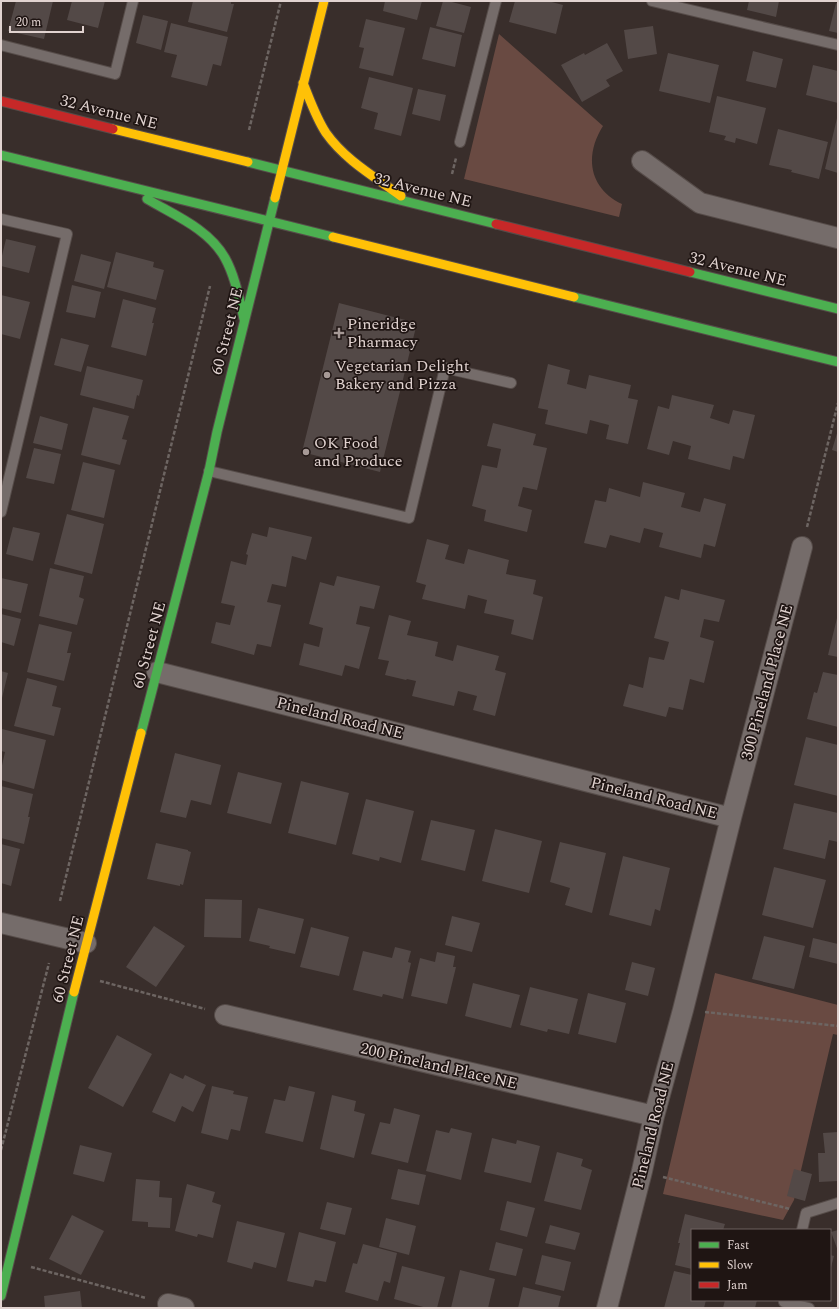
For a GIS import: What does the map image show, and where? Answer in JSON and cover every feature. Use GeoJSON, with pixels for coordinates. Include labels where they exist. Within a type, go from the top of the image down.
{"type":"FeatureCollection","features":[{"type":"Feature","properties":{"kind":"main road","name":"60 Street NE"},"geometry":{"type":"LineString","coordinates":[[1,1296],[86,943],[209,471],[217,432],[324,1]]}},
{"type":"Feature","properties":{"kind":"main road"},"geometry":{"type":"LineString","coordinates":[[303,83],[317,117],[327,134],[348,158],[410,203]]}},
{"type":"Feature","properties":{"kind":"main road","name":"32 Avenue NE"},"geometry":{"type":"LineString","coordinates":[[1,101],[838,309]]}},
{"type":"Feature","properties":{"kind":"main road"},"geometry":{"type":"LineString","coordinates":[[1,155],[838,362]]}},
{"type":"Feature","properties":{"kind":"main road"},"geometry":{"type":"LineString","coordinates":[[128,187],[202,232],[220,250],[231,274],[245,320]]}},
{"type":"Feature","properties":{"kind":"street"},"geometry":{"type":"LineString","coordinates":[[642,161],[700,203],[838,238]]}},
{"type":"Feature","properties":{"kind":"street","name":"300 Pineland Place NE"},"geometry":{"type":"LineString","coordinates":[[731,818],[802,547]]}},
{"type":"Feature","properties":{"kind":"street","name":"Pineland Road NE"},"geometry":{"type":"LineString","coordinates":[[157,672],[731,818],[683,1010],[654,1116],[642,1171],[607,1308]]}},
{"type":"Feature","properties":{"kind":"street"},"geometry":{"type":"LineString","coordinates":[[1,924],[86,943]]}},
{"type":"Feature","properties":{"kind":"street","name":"200 Pineland Place NE"},"geometry":{"type":"LineString","coordinates":[[225,1015],[654,1116]]}},
{"type":"Feature","properties":{"kind":"lane"},"geometry":{"type":"LineString","coordinates":[[1,45],[115,74],[133,1]]}},
{"type":"Feature","properties":{"kind":"lane"},"geometry":{"type":"LineString","coordinates":[[460,142],[496,1]]}},
{"type":"Feature","properties":{"kind":"lane"},"geometry":{"type":"LineString","coordinates":[[652,1],[838,44]]}},
{"type":"Feature","properties":{"kind":"lane"},"geometry":{"type":"LineString","coordinates":[[1,219],[67,234],[1,512]]}},
{"type":"Feature","properties":{"kind":"lane"},"geometry":{"type":"LineString","coordinates":[[209,471],[409,518],[445,368],[510,383]]}},
{"type":"Feature","properties":{"kind":"lane"},"geometry":{"type":"LineString","coordinates":[[802,1229],[806,1213],[838,1203]]}},
{"type":"Feature","properties":{"kind":"lane"},"geometry":{"type":"LineString","coordinates":[[784,1301],[809,1308]]}},
{"type":"Feature","properties":{"kind":"path"},"geometry":{"type":"LineString","coordinates":[[249,130],[281,1]]}},
{"type":"Feature","properties":{"kind":"path"},"geometry":{"type":"LineString","coordinates":[[60,901],[210,285]]}},
{"type":"Feature","properties":{"kind":"path"},"geometry":{"type":"LineString","coordinates":[[802,547],[838,403]]}},
{"type":"Feature","properties":{"kind":"path"},"geometry":{"type":"LineString","coordinates":[[1,1150],[49,963]]}},
{"type":"Feature","properties":{"kind":"path"},"geometry":{"type":"LineString","coordinates":[[79,975],[225,1015]]}},
{"type":"Feature","properties":{"kind":"path"},"geometry":{"type":"LineString","coordinates":[[683,1010],[838,1026]]}},
{"type":"Feature","properties":{"kind":"path"},"geometry":{"type":"LineString","coordinates":[[642,1171],[806,1213]]}},
{"type":"Feature","properties":{"kind":"path"},"geometry":{"type":"LineString","coordinates":[[10,1262],[176,1306]]}},
{"type":"Feature","properties":{"kind":"shaded area"},"geometry":{"type":"Polygon","coordinates":[[[499,34],[603,126],[593,149],[593,170],[596,180],[602,189],[622,204],[619,217],[464,179],[499,34]]]}},
{"type":"Feature","properties":{"kind":"shaded area"},"geometry":{"type":"Polygon","coordinates":[[[715,973],[838,1005],[838,1035],[833,1034],[794,1200],[783,1220],[663,1194],[715,973]]]}},
{"type":"Feature","properties":{"kind":"building"},"geometry":{"type":"Polygon","coordinates":[[[16,1],[53,1],[44,39],[8,31],[16,1]]]}},
{"type":"Feature","properties":{"kind":"building"},"geometry":{"type":"Polygon","coordinates":[[[72,1],[105,1],[98,28],[67,20],[72,1]]]}},
{"type":"Feature","properties":{"kind":"building"},"geometry":{"type":"Polygon","coordinates":[[[193,1],[231,1],[231,4],[234,4],[227,32],[188,22],[193,1]]]}},
{"type":"Feature","properties":{"kind":"building"},"geometry":{"type":"Polygon","coordinates":[[[385,1],[422,1],[417,20],[383,11],[385,1]]]}},
{"type":"Feature","properties":{"kind":"building"},"geometry":{"type":"Polygon","coordinates":[[[443,1],[471,7],[464,33],[436,26],[443,1]]]}},
{"type":"Feature","properties":{"kind":"building"},"geometry":{"type":"Polygon","coordinates":[[[515,1],[548,1],[563,5],[556,34],[509,22],[515,1]]]}},
{"type":"Feature","properties":{"kind":"building"},"geometry":{"type":"Polygon","coordinates":[[[749,1],[779,1],[776,17],[747,10],[749,1]]]}},
{"type":"Feature","properties":{"kind":"building"},"geometry":{"type":"Polygon","coordinates":[[[836,3],[838,4],[838,33],[829,31],[836,3]]]}},
{"type":"Feature","properties":{"kind":"building"},"geometry":{"type":"Polygon","coordinates":[[[143,15],[168,21],[161,50],[136,43],[143,15]]]}},
{"type":"Feature","properties":{"kind":"building"},"geometry":{"type":"Polygon","coordinates":[[[366,19],[405,28],[393,76],[359,68],[364,48],[359,47],[366,19]]]}},
{"type":"Feature","properties":{"kind":"building"},"geometry":{"type":"Polygon","coordinates":[[[171,23],[228,37],[221,66],[213,64],[207,86],[171,77],[177,55],[164,52],[171,23]]]}},
{"type":"Feature","properties":{"kind":"building"},"geometry":{"type":"Polygon","coordinates":[[[653,26],[657,54],[628,59],[624,30],[653,26]]]}},
{"type":"Feature","properties":{"kind":"building"},"geometry":{"type":"Polygon","coordinates":[[[430,27],[462,35],[455,67],[422,59],[430,27]]]}},
{"type":"Feature","properties":{"kind":"building"},"geometry":{"type":"Polygon","coordinates":[[[607,43],[623,71],[606,80],[610,86],[582,102],[561,65],[584,53],[585,55],[607,43]]]}},
{"type":"Feature","properties":{"kind":"building"},"geometry":{"type":"Polygon","coordinates":[[[753,51],[783,59],[776,88],[746,81],[753,51]]]}},
{"type":"Feature","properties":{"kind":"building"},"geometry":{"type":"Polygon","coordinates":[[[668,53],[719,65],[710,103],[659,91],[668,53]]]}},
{"type":"Feature","properties":{"kind":"building"},"geometry":{"type":"Polygon","coordinates":[[[813,65],[838,71],[838,103],[806,95],[813,65]]]}},
{"type":"Feature","properties":{"kind":"building"},"geometry":{"type":"Polygon","coordinates":[[[369,77],[413,88],[401,136],[374,129],[378,113],[361,108],[369,77]]]}},
{"type":"Feature","properties":{"kind":"building"},"geometry":{"type":"Polygon","coordinates":[[[418,89],[446,95],[440,121],[412,114],[418,89]]]}},
{"type":"Feature","properties":{"kind":"building"},"geometry":{"type":"Polygon","coordinates":[[[717,96],[766,108],[757,144],[736,138],[735,143],[724,140],[726,136],[709,132],[717,96]]]}},
{"type":"Feature","properties":{"kind":"building"},"geometry":{"type":"Polygon","coordinates":[[[837,118],[838,119],[838,173],[825,169],[837,118]]]}},
{"type":"Feature","properties":{"kind":"building"},"geometry":{"type":"Polygon","coordinates":[[[778,129],[828,142],[819,179],[791,172],[792,170],[769,165],[778,129]]]}},
{"type":"Feature","properties":{"kind":"building"},"geometry":{"type":"Polygon","coordinates":[[[6,239],[36,246],[29,273],[1,266],[6,239]]]}},
{"type":"Feature","properties":{"kind":"building"},"geometry":{"type":"Polygon","coordinates":[[[116,252],[154,262],[153,267],[164,270],[156,300],[107,287],[116,252]]]}},
{"type":"Feature","properties":{"kind":"building"},"geometry":{"type":"Polygon","coordinates":[[[81,254],[111,262],[104,289],[74,281],[81,254]]]}},
{"type":"Feature","properties":{"kind":"building"},"geometry":{"type":"Polygon","coordinates":[[[72,285],[101,292],[95,318],[66,312],[72,285]]]}},
{"type":"Feature","properties":{"kind":"building"},"geometry":{"type":"Polygon","coordinates":[[[1,295],[30,302],[20,339],[1,334],[1,295]]]}},
{"type":"Feature","properties":{"kind":"building"},"geometry":{"type":"Polygon","coordinates":[[[123,299],[156,308],[146,356],[111,347],[123,299]]]}},
{"type":"Feature","properties":{"kind":"building"},"geometry":{"type":"Polygon","coordinates":[[[339,303],[417,323],[380,472],[302,452],[339,303]]]}},
{"type":"Feature","properties":{"kind":"building"},"geometry":{"type":"Polygon","coordinates":[[[61,338],[89,345],[81,372],[54,365],[61,338]]]}},
{"type":"Feature","properties":{"kind":"building"},"geometry":{"type":"Polygon","coordinates":[[[548,364],[570,370],[567,384],[586,389],[589,375],[631,385],[628,398],[638,400],[628,444],[606,439],[609,425],[590,420],[587,434],[545,424],[548,410],[538,408],[548,364]]]}},
{"type":"Feature","properties":{"kind":"building"},"geometry":{"type":"Polygon","coordinates":[[[87,366],[143,380],[139,396],[137,395],[134,409],[80,395],[87,366]]]}},
{"type":"Feature","properties":{"kind":"building"},"geometry":{"type":"Polygon","coordinates":[[[672,395],[714,405],[710,418],[729,424],[733,410],[755,415],[744,459],[733,456],[730,470],[688,459],[691,446],[673,441],[669,455],[647,449],[658,406],[669,409],[672,395]]]}},
{"type":"Feature","properties":{"kind":"building"},"geometry":{"type":"Polygon","coordinates":[[[93,407],[129,416],[122,439],[127,440],[120,465],[81,455],[93,407]]]}},
{"type":"Feature","properties":{"kind":"building"},"geometry":{"type":"Polygon","coordinates":[[[40,416],[68,424],[62,450],[33,443],[40,416]]]}},
{"type":"Feature","properties":{"kind":"building"},"geometry":{"type":"Polygon","coordinates":[[[493,423],[536,434],[533,445],[547,448],[537,490],[523,487],[518,506],[532,510],[527,532],[484,521],[486,510],[472,506],[482,465],[497,468],[501,449],[487,446],[493,423]]]}},
{"type":"Feature","properties":{"kind":"building"},"geometry":{"type":"Polygon","coordinates":[[[838,430],[838,452],[832,450],[838,430]]]}},
{"type":"Feature","properties":{"kind":"building"},"geometry":{"type":"Polygon","coordinates":[[[34,448],[61,454],[54,484],[26,478],[34,448]]]}},
{"type":"Feature","properties":{"kind":"building"},"geometry":{"type":"Polygon","coordinates":[[[83,462],[115,470],[104,518],[71,510],[83,462]]]}},
{"type":"Feature","properties":{"kind":"building"},"geometry":{"type":"Polygon","coordinates":[[[643,482],[685,493],[681,507],[700,512],[704,498],[726,504],[715,547],[704,544],[701,558],[659,547],[663,533],[644,528],[640,543],[610,535],[606,548],[584,543],[595,500],[606,502],[609,488],[640,497],[643,482]]]}},
{"type":"Feature","properties":{"kind":"building"},"geometry":{"type":"Polygon","coordinates":[[[67,514],[104,524],[92,574],[54,564],[67,514]]]}},
{"type":"Feature","properties":{"kind":"building"},"geometry":{"type":"Polygon","coordinates":[[[13,527],[40,533],[33,561],[6,554],[13,527]]]}},
{"type":"Feature","properties":{"kind":"building"},"geometry":{"type":"Polygon","coordinates":[[[269,527],[312,537],[306,560],[292,556],[286,587],[272,584],[267,602],[281,605],[271,647],[257,644],[254,655],[211,643],[216,622],[230,625],[235,606],[221,603],[231,561],[246,565],[248,555],[246,554],[252,533],[267,537],[269,527]]]}},
{"type":"Feature","properties":{"kind":"building"},"geometry":{"type":"Polygon","coordinates":[[[427,539],[449,545],[445,559],[464,564],[468,549],[509,560],[506,574],[536,580],[533,594],[543,597],[533,640],[511,634],[514,620],[484,613],[487,600],[468,595],[465,609],[422,599],[426,585],[416,582],[427,539]]]}},
{"type":"Feature","properties":{"kind":"building"},"geometry":{"type":"Polygon","coordinates":[[[50,568],[84,576],[79,597],[84,599],[77,625],[39,616],[50,568]]]}},
{"type":"Feature","properties":{"kind":"building"},"geometry":{"type":"Polygon","coordinates":[[[337,576],[380,586],[374,609],[360,606],[356,624],[370,627],[359,669],[345,665],[342,676],[299,665],[304,643],[319,647],[323,628],[309,624],[320,582],[334,586],[337,576]]]}},
{"type":"Feature","properties":{"kind":"building"},"geometry":{"type":"Polygon","coordinates":[[[1,578],[28,584],[21,613],[1,608],[1,578]]]}},
{"type":"Feature","properties":{"kind":"building"},"geometry":{"type":"Polygon","coordinates":[[[681,589],[725,600],[719,622],[704,619],[700,637],[714,641],[704,683],[690,679],[683,710],[669,707],[666,717],[623,706],[629,684],[643,688],[649,657],[664,660],[669,642],[654,638],[665,596],[679,600],[681,589]]]}},
{"type":"Feature","properties":{"kind":"building"},"geometry":{"type":"Polygon","coordinates":[[[1,614],[21,619],[14,646],[1,642],[1,614]]]}},
{"type":"Feature","properties":{"kind":"building"},"geometry":{"type":"Polygon","coordinates":[[[389,615],[411,621],[407,635],[438,642],[435,656],[453,661],[457,645],[499,656],[495,670],[506,673],[495,716],[473,710],[477,696],[458,691],[454,706],[412,696],[416,681],[385,675],[389,661],[378,659],[389,615]]]}},
{"type":"Feature","properties":{"kind":"building"},"geometry":{"type":"Polygon","coordinates":[[[838,618],[838,657],[828,655],[838,618]]]}},
{"type":"Feature","properties":{"kind":"building"},"geometry":{"type":"Polygon","coordinates":[[[39,624],[72,632],[67,653],[71,653],[64,681],[27,672],[39,624]]]}},
{"type":"Feature","properties":{"kind":"building"},"geometry":{"type":"Polygon","coordinates":[[[1,671],[8,673],[2,698],[1,697],[1,671]]]}},
{"type":"Feature","properties":{"kind":"building"},"geometry":{"type":"Polygon","coordinates":[[[823,672],[838,675],[838,727],[807,719],[814,692],[817,693],[823,672]]]}},
{"type":"Feature","properties":{"kind":"building"},"geometry":{"type":"Polygon","coordinates":[[[27,678],[57,686],[52,706],[61,708],[54,736],[14,726],[27,678]]]}},
{"type":"Feature","properties":{"kind":"building"},"geometry":{"type":"Polygon","coordinates":[[[2,729],[46,740],[34,789],[1,780],[1,770],[5,752],[1,751],[2,729]]]}},
{"type":"Feature","properties":{"kind":"building"},"geometry":{"type":"Polygon","coordinates":[[[806,737],[838,745],[838,796],[794,785],[806,737]]]}},
{"type":"Feature","properties":{"kind":"building"},"geometry":{"type":"Polygon","coordinates":[[[175,753],[221,765],[211,805],[191,800],[186,818],[160,812],[175,753]]]}},
{"type":"Feature","properties":{"kind":"building"},"geometry":{"type":"Polygon","coordinates":[[[238,772],[282,783],[271,824],[227,813],[238,772]]]}},
{"type":"Feature","properties":{"kind":"building"},"geometry":{"type":"Polygon","coordinates":[[[301,781],[349,793],[336,845],[288,833],[301,781]]]}},
{"type":"Feature","properties":{"kind":"building"},"geometry":{"type":"Polygon","coordinates":[[[1,786],[33,794],[24,844],[1,838],[1,786]]]}},
{"type":"Feature","properties":{"kind":"building"},"geometry":{"type":"Polygon","coordinates":[[[366,799],[414,811],[401,863],[380,857],[379,861],[352,854],[366,799]]]}},
{"type":"Feature","properties":{"kind":"building"},"geometry":{"type":"Polygon","coordinates":[[[794,803],[838,813],[838,842],[829,840],[825,859],[783,849],[794,803]]]}},
{"type":"Feature","properties":{"kind":"building"},"geometry":{"type":"Polygon","coordinates":[[[431,820],[475,830],[465,871],[421,860],[431,820]]]}},
{"type":"Feature","properties":{"kind":"building"},"geometry":{"type":"Polygon","coordinates":[[[495,829],[542,841],[529,893],[482,881],[495,829]]]}},
{"type":"Feature","properties":{"kind":"building"},"geometry":{"type":"Polygon","coordinates":[[[560,842],[606,853],[592,913],[565,905],[570,888],[550,882],[560,842]]]}},
{"type":"Feature","properties":{"kind":"building"},"geometry":{"type":"Polygon","coordinates":[[[156,843],[191,852],[183,885],[180,884],[180,886],[147,879],[156,843]]]}},
{"type":"Feature","properties":{"kind":"building"},"geometry":{"type":"Polygon","coordinates":[[[1,844],[20,849],[11,886],[1,883],[1,844]]]}},
{"type":"Feature","properties":{"kind":"building"},"geometry":{"type":"Polygon","coordinates":[[[623,856],[670,868],[660,911],[655,909],[651,926],[609,915],[623,856]]]}},
{"type":"Feature","properties":{"kind":"building"},"geometry":{"type":"Polygon","coordinates":[[[774,867],[826,880],[813,928],[762,915],[774,867]]]}},
{"type":"Feature","properties":{"kind":"building"},"geometry":{"type":"Polygon","coordinates":[[[205,899],[242,900],[241,938],[204,937],[205,899]]]}},
{"type":"Feature","properties":{"kind":"building"},"geometry":{"type":"Polygon","coordinates":[[[258,908],[304,919],[295,954],[269,948],[270,946],[249,941],[258,908]]]}},
{"type":"Feature","properties":{"kind":"building"},"geometry":{"type":"Polygon","coordinates":[[[452,916],[480,923],[472,952],[445,945],[452,916]]]}},
{"type":"Feature","properties":{"kind":"building"},"geometry":{"type":"Polygon","coordinates":[[[154,926],[185,946],[156,987],[126,967],[154,926]]]}},
{"type":"Feature","properties":{"kind":"building"},"geometry":{"type":"Polygon","coordinates":[[[311,927],[349,937],[339,976],[300,967],[311,927]]]}},
{"type":"Feature","properties":{"kind":"building"},"geometry":{"type":"Polygon","coordinates":[[[764,936],[805,946],[794,989],[752,979],[764,936]]]}},
{"type":"Feature","properties":{"kind":"building"},"geometry":{"type":"Polygon","coordinates":[[[813,938],[838,944],[838,964],[809,957],[813,938]]]}},
{"type":"Feature","properties":{"kind":"building"},"geometry":{"type":"Polygon","coordinates":[[[395,947],[411,951],[408,962],[411,963],[403,999],[383,994],[382,997],[353,990],[363,951],[392,958],[395,947]]]}},
{"type":"Feature","properties":{"kind":"building"},"geometry":{"type":"Polygon","coordinates":[[[437,952],[455,956],[453,967],[456,967],[447,1004],[411,996],[420,958],[435,962],[437,952]]]}},
{"type":"Feature","properties":{"kind":"building"},"geometry":{"type":"Polygon","coordinates":[[[632,962],[655,968],[648,996],[625,990],[632,962]]]}},
{"type":"Feature","properties":{"kind":"building"},"geometry":{"type":"Polygon","coordinates":[[[473,983],[520,995],[511,1028],[465,1016],[473,983]]]}},
{"type":"Feature","properties":{"kind":"building"},"geometry":{"type":"Polygon","coordinates":[[[530,987],[578,999],[569,1034],[548,1029],[547,1032],[520,1025],[530,987]]]}},
{"type":"Feature","properties":{"kind":"building"},"geometry":{"type":"Polygon","coordinates":[[[588,993],[626,1003],[616,1043],[578,1034],[588,993]]]}},
{"type":"Feature","properties":{"kind":"building"},"geometry":{"type":"Polygon","coordinates":[[[117,1035],[152,1054],[123,1107],[88,1088],[117,1035]]]}},
{"type":"Feature","properties":{"kind":"building"},"geometry":{"type":"Polygon","coordinates":[[[170,1073],[183,1079],[185,1075],[206,1085],[193,1112],[182,1106],[175,1122],[152,1112],[170,1073]]]}},
{"type":"Feature","properties":{"kind":"building"},"geometry":{"type":"Polygon","coordinates":[[[212,1086],[234,1091],[233,1094],[248,1097],[240,1131],[231,1129],[228,1140],[201,1133],[212,1086]]]}},
{"type":"Feature","properties":{"kind":"building"},"geometry":{"type":"Polygon","coordinates":[[[289,1086],[315,1092],[303,1142],[265,1133],[274,1099],[285,1101],[289,1086]]]}},
{"type":"Feature","properties":{"kind":"building"},"geometry":{"type":"Polygon","coordinates":[[[332,1095],[356,1101],[354,1111],[365,1114],[354,1158],[320,1149],[332,1095]]]}},
{"type":"Feature","properties":{"kind":"building"},"geometry":{"type":"Polygon","coordinates":[[[394,1108],[420,1115],[408,1163],[371,1154],[380,1122],[390,1124],[394,1108]]]}},
{"type":"Feature","properties":{"kind":"building"},"geometry":{"type":"Polygon","coordinates":[[[451,1128],[472,1133],[461,1180],[426,1171],[436,1130],[449,1133],[451,1128]]]}},
{"type":"Feature","properties":{"kind":"building"},"geometry":{"type":"Polygon","coordinates":[[[838,1132],[838,1181],[819,1182],[818,1153],[825,1153],[823,1133],[838,1132]]]}},
{"type":"Feature","properties":{"kind":"building"},"geometry":{"type":"Polygon","coordinates":[[[492,1138],[516,1144],[517,1140],[540,1146],[531,1183],[484,1172],[492,1138]]]}},
{"type":"Feature","properties":{"kind":"building"},"geometry":{"type":"Polygon","coordinates":[[[80,1145],[112,1153],[104,1182],[73,1174],[80,1145]]]}},
{"type":"Feature","properties":{"kind":"building"},"geometry":{"type":"Polygon","coordinates":[[[557,1152],[583,1159],[581,1166],[592,1170],[581,1210],[544,1201],[557,1152]]]}},
{"type":"Feature","properties":{"kind":"building"},"geometry":{"type":"Polygon","coordinates":[[[398,1169],[426,1175],[419,1205],[391,1199],[398,1169]]]}},
{"type":"Feature","properties":{"kind":"building"},"geometry":{"type":"Polygon","coordinates":[[[794,1169],[812,1174],[805,1201],[787,1196],[794,1169]]]}},
{"type":"Feature","properties":{"kind":"building"},"geometry":{"type":"Polygon","coordinates":[[[136,1179],[160,1181],[159,1197],[172,1198],[170,1228],[148,1227],[148,1222],[132,1221],[136,1179]]]}},
{"type":"Feature","properties":{"kind":"building"},"geometry":{"type":"Polygon","coordinates":[[[187,1184],[215,1192],[212,1202],[221,1205],[213,1238],[198,1234],[197,1237],[175,1231],[187,1184]]]}},
{"type":"Feature","properties":{"kind":"building"},"geometry":{"type":"Polygon","coordinates":[[[507,1201],[535,1208],[527,1237],[500,1230],[507,1201]]]}},
{"type":"Feature","properties":{"kind":"building"},"geometry":{"type":"Polygon","coordinates":[[[327,1202],[352,1208],[345,1235],[320,1229],[327,1202]]]}},
{"type":"Feature","properties":{"kind":"building"},"geometry":{"type":"Polygon","coordinates":[[[685,1214],[725,1224],[723,1229],[691,1229],[691,1269],[675,1265],[680,1243],[678,1243],[685,1214]]]}},
{"type":"Feature","properties":{"kind":"building"},"geometry":{"type":"Polygon","coordinates":[[[72,1215],[104,1231],[81,1275],[49,1259],[72,1215]]]}},
{"type":"Feature","properties":{"kind":"building"},"geometry":{"type":"Polygon","coordinates":[[[386,1218],[416,1226],[409,1255],[379,1247],[386,1218]]]}},
{"type":"Feature","properties":{"kind":"building"},"geometry":{"type":"Polygon","coordinates":[[[237,1221],[285,1233],[276,1268],[254,1262],[252,1269],[227,1262],[237,1221]]]}},
{"type":"Feature","properties":{"kind":"building"},"geometry":{"type":"Polygon","coordinates":[[[550,1225],[580,1233],[575,1250],[545,1243],[550,1225]]]}},
{"type":"Feature","properties":{"kind":"building"},"geometry":{"type":"Polygon","coordinates":[[[838,1230],[838,1251],[831,1232],[838,1230]]]}},
{"type":"Feature","properties":{"kind":"building"},"geometry":{"type":"Polygon","coordinates":[[[299,1232],[336,1242],[326,1282],[315,1280],[313,1287],[287,1281],[299,1232]]]}},
{"type":"Feature","properties":{"kind":"building"},"geometry":{"type":"Polygon","coordinates":[[[496,1242],[523,1249],[516,1276],[489,1270],[496,1242]]]}},
{"type":"Feature","properties":{"kind":"building"},"geometry":{"type":"Polygon","coordinates":[[[363,1244],[397,1253],[390,1283],[384,1281],[378,1301],[345,1292],[353,1263],[357,1264],[363,1244]]]}},
{"type":"Feature","properties":{"kind":"building"},"geometry":{"type":"Polygon","coordinates":[[[542,1255],[571,1262],[564,1291],[535,1284],[542,1255]]]}},
{"type":"Feature","properties":{"kind":"building"},"geometry":{"type":"Polygon","coordinates":[[[831,1255],[834,1256],[831,1267],[831,1255]]]}},
{"type":"Feature","properties":{"kind":"building"},"geometry":{"type":"Polygon","coordinates":[[[402,1266],[445,1277],[437,1308],[427,1308],[394,1299],[402,1266]]]}},
{"type":"Feature","properties":{"kind":"building"},"geometry":{"type":"Polygon","coordinates":[[[460,1270],[495,1279],[488,1308],[451,1308],[460,1270]]]}},
{"type":"Feature","properties":{"kind":"building"},"geometry":{"type":"Polygon","coordinates":[[[674,1271],[691,1275],[691,1301],[706,1301],[704,1308],[664,1308],[674,1271]]]}},
{"type":"Feature","properties":{"kind":"building"},"geometry":{"type":"Polygon","coordinates":[[[523,1287],[561,1296],[558,1308],[518,1308],[523,1287]]]}},
{"type":"Feature","properties":{"kind":"building"},"geometry":{"type":"Polygon","coordinates":[[[80,1291],[82,1308],[45,1308],[44,1296],[80,1291]]]}},
{"type":"Feature","properties":{"kind":"building"},"geometry":{"type":"Polygon","coordinates":[[[725,1301],[757,1301],[755,1308],[723,1308],[725,1301]]]}},
{"type":"Feature","properties":{"kind":"traffic: fast"},"geometry":{"type":"LineString","coordinates":[[1,155],[333,237]]}},
{"type":"Feature","properties":{"kind":"traffic: fast"},"geometry":{"type":"LineString","coordinates":[[248,162],[496,224]]}},
{"type":"Feature","properties":{"kind":"traffic: fast"},"geometry":{"type":"LineString","coordinates":[[141,733],[209,471],[217,432],[275,198]]}},
{"type":"Feature","properties":{"kind":"traffic: fast"},"geometry":{"type":"LineString","coordinates":[[147,199],[190,224],[210,239],[218,248],[225,258],[231,272],[244,319]]}},
{"type":"Feature","properties":{"kind":"traffic: fast"},"geometry":{"type":"LineString","coordinates":[[690,272],[838,309]]}},
{"type":"Feature","properties":{"kind":"traffic: fast"},"geometry":{"type":"LineString","coordinates":[[574,297],[838,362]]}},
{"type":"Feature","properties":{"kind":"traffic: fast"},"geometry":{"type":"LineString","coordinates":[[1,1296],[74,992]]}},
{"type":"Feature","properties":{"kind":"traffic: slow"},"geometry":{"type":"LineString","coordinates":[[275,198],[324,1]]}},
{"type":"Feature","properties":{"kind":"traffic: slow"},"geometry":{"type":"LineString","coordinates":[[303,83],[319,121],[334,143],[361,168],[401,196]]}},
{"type":"Feature","properties":{"kind":"traffic: slow"},"geometry":{"type":"LineString","coordinates":[[113,129],[248,162]]}},
{"type":"Feature","properties":{"kind":"traffic: slow"},"geometry":{"type":"LineString","coordinates":[[333,237],[574,297]]}},
{"type":"Feature","properties":{"kind":"traffic: slow"},"geometry":{"type":"LineString","coordinates":[[74,992],[141,733]]}},
{"type":"Feature","properties":{"kind":"traffic: jam"},"geometry":{"type":"LineString","coordinates":[[1,101],[113,129]]}},
{"type":"Feature","properties":{"kind":"traffic: jam"},"geometry":{"type":"LineString","coordinates":[[496,224],[690,272]]}},
{"type":"Feature","properties":{"kind":"place","name":"Pineridge Pharmacy"},"geometry":{"type":"Point","coordinates":[339,333]}},
{"type":"Feature","properties":{"kind":"place","name":"Vegetarian Delight Bakery and Pizza"},"geometry":{"type":"Point","coordinates":[327,375]}},
{"type":"Feature","properties":{"kind":"place","name":"OK Food and Produce"},"geometry":{"type":"Point","coordinates":[306,452]}}]}
